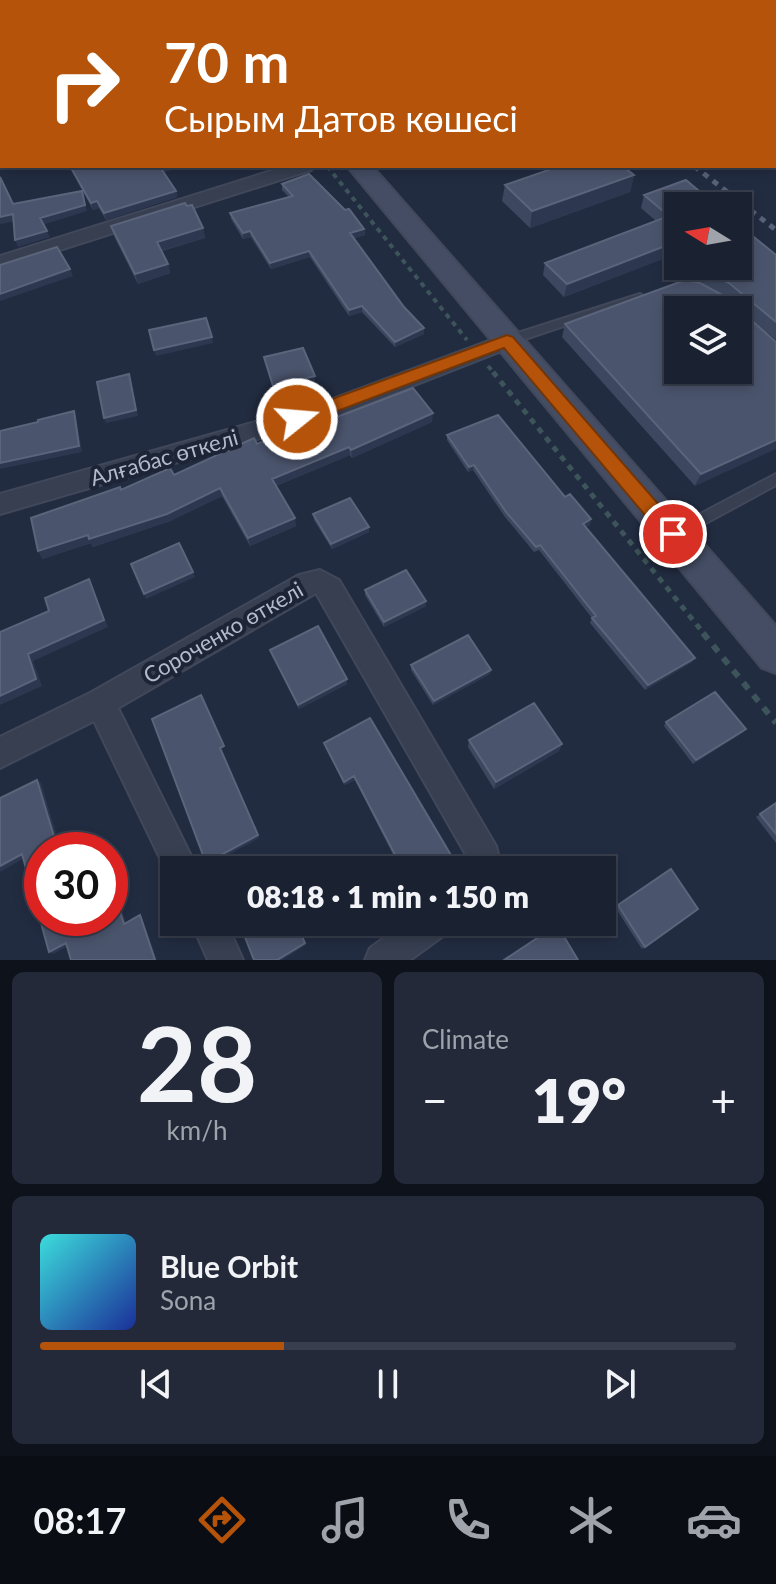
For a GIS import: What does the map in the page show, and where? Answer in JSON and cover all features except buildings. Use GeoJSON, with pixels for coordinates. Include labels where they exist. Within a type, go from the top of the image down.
{"type":"FeatureCollection","features":[{"type":"Feature","properties":{"kind":"main road"},"geometry":{"type":"LineString","coordinates":[[361,168],[776,655]]}},
{"type":"Feature","properties":{"kind":"street"},"geometry":{"type":"LineString","coordinates":[[0,263],[299,168]]}},
{"type":"Feature","properties":{"kind":"street","name":"Алғабас өткелі"},"geometry":{"type":"LineString","coordinates":[[0,504],[325,411],[507,341]]}},
{"type":"Feature","properties":{"kind":"street","name":"Сороченко өткелі"},"geometry":{"type":"LineString","coordinates":[[0,753],[100,703],[308,583],[320,581],[330,588],[484,856]]}},
{"type":"Feature","properties":{"kind":"street"},"geometry":{"type":"LineString","coordinates":[[100,703],[175,856]]}},
{"type":"Feature","properties":{"kind":"street"},"geometry":{"type":"LineString","coordinates":[[215,936],[226,960]]}},
{"type":"Feature","properties":{"kind":"street"},"geometry":{"type":"LineString","coordinates":[[382,960],[415,936]]}},
{"type":"Feature","properties":{"kind":"lane"},"geometry":{"type":"LineString","coordinates":[[507,341],[658,291]]}},
{"type":"Feature","properties":{"kind":"lane"},"geometry":{"type":"LineString","coordinates":[[673,534],[776,479]]}},
{"type":"Feature","properties":{"kind":"path"},"geometry":{"type":"LineString","coordinates":[[329,168],[776,723]]}},
{"type":"Feature","properties":{"kind":"railway"},"geometry":{"type":"LineString","coordinates":[[697,168],[776,230]]}},
{"type":"Feature","properties":{"kind":"route"},"geometry":{"type":"LineString","coordinates":[[297,419],[507,341],[673,534]]}}]}
